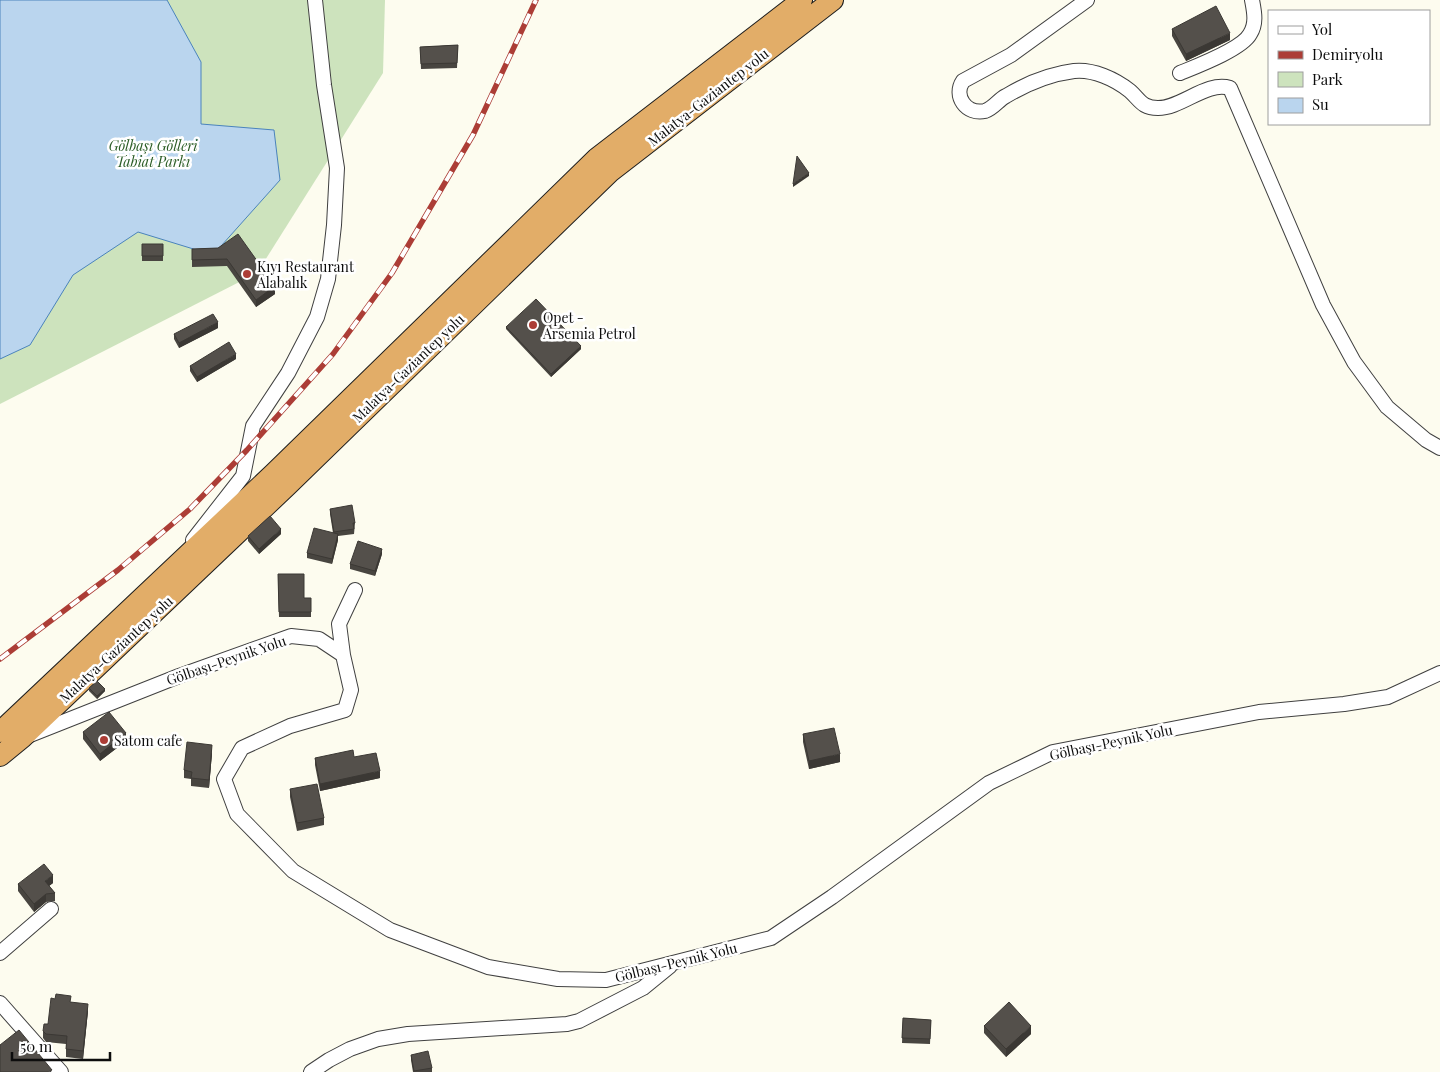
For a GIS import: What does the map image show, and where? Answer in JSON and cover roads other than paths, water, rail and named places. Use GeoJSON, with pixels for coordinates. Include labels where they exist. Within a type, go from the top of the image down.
{"type":"FeatureCollection","features":[{"type":"Feature","properties":{"kind":"highway","name":"Malatya-Gaziantep yolu"},"geometry":{"type":"LineString","coordinates":[[0,756],[8,729],[597,158],[802,0]]}},
{"type":"Feature","properties":{"kind":"highway","name":"Malatya-Gaziantep yolu"},"geometry":{"type":"LineString","coordinates":[[8,729],[287,486],[610,172],[833,0]]}},
{"type":"Feature","properties":{"kind":"street"},"geometry":{"type":"LineString","coordinates":[[168,573],[242,476],[253,426],[288,373],[313,325],[328,279],[334,225],[337,168],[324,85],[315,0]]}},
{"type":"Feature","properties":{"kind":"street"},"geometry":{"type":"LineString","coordinates":[[1087,0],[1011,55],[963,81],[959,86],[960,101],[967,108],[983,111],[993,107],[1002,98],[1020,87],[1075,71],[1100,74],[1129,91],[1142,105],[1158,108],[1184,100],[1209,89],[1222,86],[1230,88],[1323,305],[1354,362],[1387,407],[1426,440],[1440,448]]}},
{"type":"Feature","properties":{"kind":"street"},"geometry":{"type":"LineString","coordinates":[[1180,74],[1233,48],[1250,34],[1255,16],[1252,0]]}},
{"type":"Feature","properties":{"kind":"street"},"geometry":{"type":"LineString","coordinates":[[343,655],[339,624],[355,590]]}},
{"type":"Feature","properties":{"kind":"street","name":"Gölbaşı-Peynik Yolu"},"geometry":{"type":"LineString","coordinates":[[8,729],[179,676],[291,636],[319,639],[343,655],[350,690],[345,710],[290,726],[242,748],[224,780],[237,814],[292,871],[390,930],[488,967],[558,979],[606,980],[771,938],[840,891],[989,782],[1053,752],[1259,712],[1344,704],[1388,697],[1440,673]]}},
{"type":"Feature","properties":{"kind":"street"},"geometry":{"type":"LineString","coordinates":[[0,954],[51,909]]}},
{"type":"Feature","properties":{"kind":"street"},"geometry":{"type":"LineString","coordinates":[[311,1072],[350,1049],[378,1039],[408,1034],[567,1024],[586,1018],[643,988],[675,963]]}},
{"type":"Feature","properties":{"kind":"street"},"geometry":{"type":"LineString","coordinates":[[0,1003],[60,1072]]}},
{"type":"Feature","properties":{"kind":"water"},"geometry":{"type":"Polygon","coordinates":[[[0,0],[167,0],[201,62],[201,124],[274,130],[280,180],[213,255],[138,232],[73,275],[30,345],[0,359],[0,0]]]}},
{"type":"Feature","properties":{"kind":"railway"},"geometry":{"type":"LineString","coordinates":[[0,659],[118,570],[190,509],[247,450],[333,354],[392,273],[473,135],[536,0]]}},
{"type":"Feature","properties":{"kind":"place","name":"Kıyı Restaurant Alabalık"},"geometry":{"type":"Point","coordinates":[247,274]}},
{"type":"Feature","properties":{"kind":"place","name":"Opet - Arsemia Petrol"},"geometry":{"type":"Point","coordinates":[533,325]}},
{"type":"Feature","properties":{"kind":"place","name":"Satom cafe"},"geometry":{"type":"Point","coordinates":[104,740]}},
{"type":"Feature","properties":{"kind":"park label","name":"Gölbaşı Gölleri Tabiat Parkı"},"geometry":{"type":"Point","coordinates":[153,154]}}]}
